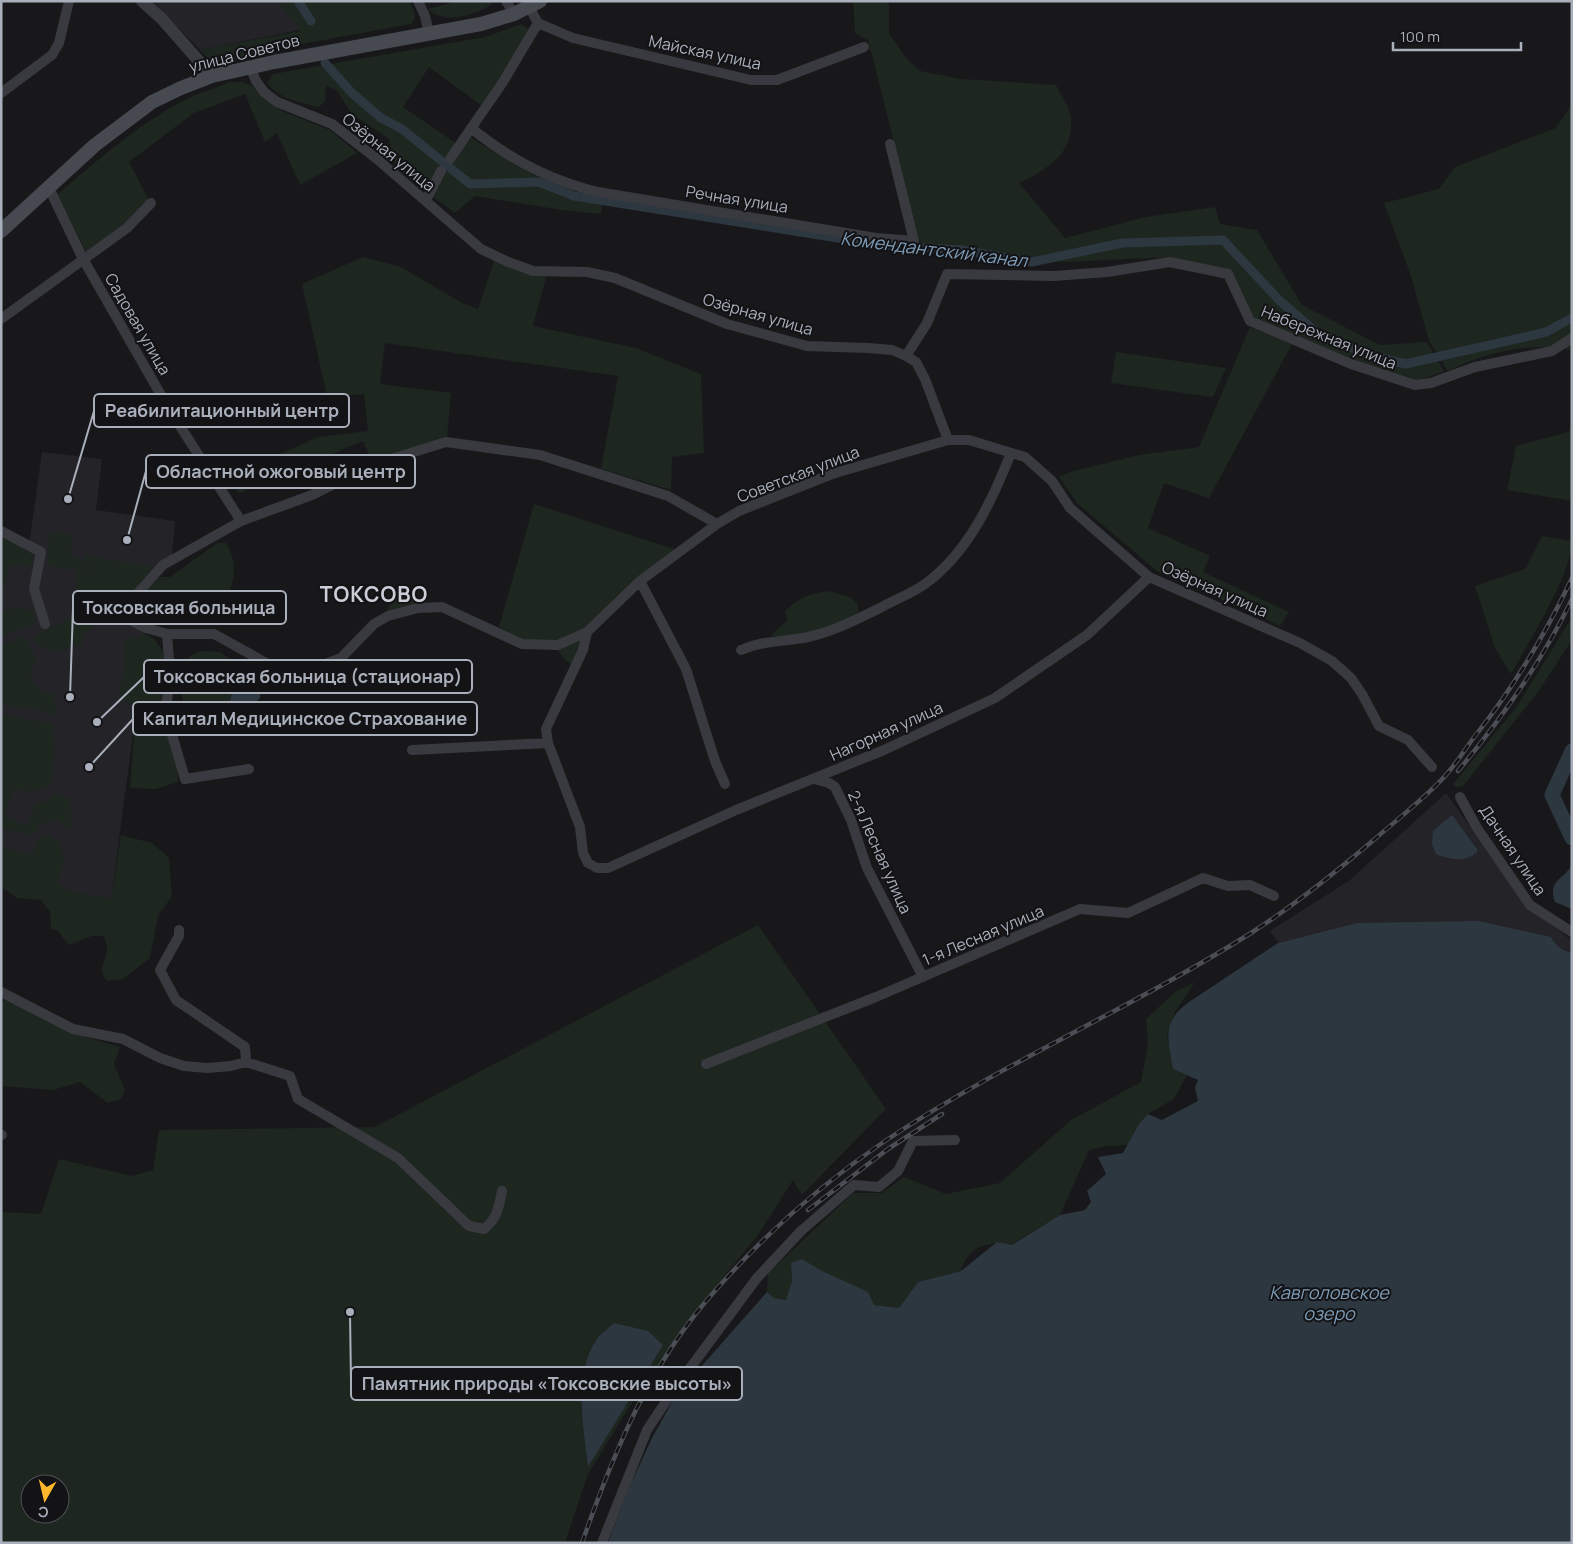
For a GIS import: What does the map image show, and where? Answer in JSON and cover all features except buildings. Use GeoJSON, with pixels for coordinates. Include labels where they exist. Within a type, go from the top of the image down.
{"type":"FeatureCollection","features":[{"type":"Feature","properties":{"kind":"main road","name":"улица Советов"},"geometry":{"type":"LineString","coordinates":[[1,231],[95,144],[152,102],[181,88],[212,76],[250,67],[481,24],[514,14],[534,4]]}},
{"type":"Feature","properties":{"kind":"street"},"geometry":{"type":"LineString","coordinates":[[1,93],[52,55],[59,43],[69,1]]}},
{"type":"Feature","properties":{"kind":"street"},"geometry":{"type":"LineString","coordinates":[[142,1],[162,19],[212,76]]}},
{"type":"Feature","properties":{"kind":"street"},"geometry":{"type":"LineString","coordinates":[[418,1],[425,16],[428,33]]}},
{"type":"Feature","properties":{"kind":"street"},"geometry":{"type":"LineString","coordinates":[[506,1],[514,14]]}},
{"type":"Feature","properties":{"kind":"street"},"geometry":{"type":"LineString","coordinates":[[450,159],[503,82],[538,23],[534,4]]}},
{"type":"Feature","properties":{"kind":"street","name":"Майская улица"},"geometry":{"type":"LineString","coordinates":[[538,23],[573,38],[751,80],[777,80],[864,47]]}},
{"type":"Feature","properties":{"kind":"street","name":"Озёрная улица"},"geometry":{"type":"LineString","coordinates":[[250,67],[256,81],[264,92],[277,102],[332,124],[426,200],[481,249],[506,262],[533,271],[587,272],[615,278],[727,324],[807,346],[892,350],[906,356]]}},
{"type":"Feature","properties":{"kind":"street","name":"Речная улица"},"geometry":{"type":"LineString","coordinates":[[472,128],[487,140],[527,164],[570,185],[598,192],[876,238],[914,241],[890,144]]}},
{"type":"Feature","properties":{"kind":"street"},"geometry":{"type":"LineString","coordinates":[[426,200],[441,171]]}},
{"type":"Feature","properties":{"kind":"street","name":"Садовая улица"},"geometry":{"type":"LineString","coordinates":[[49,188],[83,259],[169,409],[241,522]]}},
{"type":"Feature","properties":{"kind":"street"},"geometry":{"type":"LineString","coordinates":[[1,319],[127,228],[151,203]]}},
{"type":"Feature","properties":{"kind":"street","name":"Набережная улица"},"geometry":{"type":"LineString","coordinates":[[906,356],[927,323],[948,274],[1054,276],[1107,272],[1170,262],[1228,274],[1250,321],[1351,364],[1415,385],[1431,383],[1475,367],[1552,351],[1572,338]]}},
{"type":"Feature","properties":{"kind":"street"},"geometry":{"type":"LineString","coordinates":[[906,356],[916,362],[925,379],[948,440]]}},
{"type":"Feature","properties":{"kind":"street","name":"Озёрная улица"},"geometry":{"type":"LineString","coordinates":[[948,440],[969,440],[1025,458],[1052,481],[1070,508],[1149,576],[1300,644],[1332,661],[1351,678],[1379,726],[1408,740],[1432,767]]}},
{"type":"Feature","properties":{"kind":"street","name":"Советская улица"},"geometry":{"type":"LineString","coordinates":[[241,522],[163,565],[119,614],[146,628],[167,634],[214,634],[278,669],[305,672],[341,658],[374,624],[388,616],[418,608],[442,607],[522,644],[558,645],[587,632],[640,581],[717,524],[769,498],[832,474],[948,440]]}},
{"type":"Feature","properties":{"kind":"street"},"geometry":{"type":"LineString","coordinates":[[241,522],[312,495],[372,465],[446,442],[540,455],[668,496],[717,524]]}},
{"type":"Feature","properties":{"kind":"street"},"geometry":{"type":"LineString","coordinates":[[742,650],[765,642],[809,637],[863,616],[906,596],[924,584],[964,546],[997,489],[1011,453]]}},
{"type":"Feature","properties":{"kind":"street"},"geometry":{"type":"LineString","coordinates":[[1,531],[41,552],[34,589],[45,624]]}},
{"type":"Feature","properties":{"kind":"street","name":"Нагорная улица"},"geometry":{"type":"LineString","coordinates":[[548,743],[580,827],[583,853],[588,864],[597,868],[608,868],[884,750],[995,698],[1087,635],[1149,576]]}},
{"type":"Feature","properties":{"kind":"street"},"geometry":{"type":"LineString","coordinates":[[640,581],[686,669],[715,762],[725,784]]}},
{"type":"Feature","properties":{"kind":"street"},"geometry":{"type":"LineString","coordinates":[[412,750],[548,743],[546,729],[583,650],[587,632]]}},
{"type":"Feature","properties":{"kind":"street"},"geometry":{"type":"LineString","coordinates":[[167,634],[170,674],[167,701],[168,721],[185,779],[249,769]]}},
{"type":"Feature","properties":{"kind":"street","name":"2-я Лесная улица"},"geometry":{"type":"LineString","coordinates":[[813,779],[829,783],[835,787],[851,820],[867,868],[922,977]]}},
{"type":"Feature","properties":{"kind":"street","name":"Дачная улица"},"geometry":{"type":"LineString","coordinates":[[1460,797],[1477,828],[1530,905],[1572,932]]}},
{"type":"Feature","properties":{"kind":"street","name":"1-я Лесная улица"},"geometry":{"type":"LineString","coordinates":[[706,1064],[922,977],[1080,909],[1128,914],[1204,878],[1228,886],[1250,885],[1274,896]]}},
{"type":"Feature","properties":{"kind":"street"},"geometry":{"type":"LineString","coordinates":[[180,930],[179,936],[160,970],[176,1000],[245,1047],[246,1062]]}},
{"type":"Feature","properties":{"kind":"street"},"geometry":{"type":"LineString","coordinates":[[1,992],[73,1029],[123,1039],[160,1058],[184,1066],[208,1068],[246,1062],[290,1076],[298,1099],[398,1158],[469,1226],[484,1229],[492,1223],[499,1208],[502,1191]]}},
{"type":"Feature","properties":{"kind":"street"},"geometry":{"type":"LineString","coordinates":[[602,1543],[647,1430],[728,1315],[757,1278],[802,1230],[854,1185],[879,1187],[898,1171],[913,1141],[955,1140]]}},
{"type":"Feature","properties":{"kind":"shaded area"},"geometry":{"type":"Polygon","coordinates":[[[152,1],[278,1],[300,30],[200,50],[152,1]]]}},
{"type":"Feature","properties":{"kind":"shaded area"},"geometry":{"type":"Polygon","coordinates":[[[278,1],[409,1],[414,11],[415,19],[411,24],[280,48],[228,62],[213,64],[200,50],[300,31],[278,1]]]}},
{"type":"Feature","properties":{"kind":"shaded area"},"geometry":{"type":"Polygon","coordinates":[[[458,1],[493,1],[492,4],[477,12],[459,17],[442,17],[428,9],[458,1]]]}},
{"type":"Feature","properties":{"kind":"shaded area"},"geometry":{"type":"Polygon","coordinates":[[[853,1],[889,1],[889,33],[906,58],[920,71],[962,79],[1056,85],[1071,117],[1071,130],[1068,141],[1064,150],[1049,166],[1019,183],[1065,238],[1146,217],[1215,207],[1220,224],[1257,230],[1302,305],[1380,345],[1427,342],[1444,372],[1415,381],[1352,361],[1253,319],[1230,270],[1171,257],[1064,262],[922,252],[868,40],[855,33],[853,1]]]}},
{"type":"Feature","properties":{"kind":"shaded area"},"geometry":{"type":"Polygon","coordinates":[[[521,24],[529,29],[500,79],[481,105],[429,67],[403,107],[463,148],[471,138],[573,198],[602,202],[601,214],[562,210],[475,196],[455,213],[396,169],[389,139],[352,114],[337,91],[326,85],[325,102],[318,107],[283,96],[267,83],[273,74],[485,37],[521,24]]]}},
{"type":"Feature","properties":{"kind":"shaded area"},"geometry":{"type":"Polygon","coordinates":[[[230,82],[243,82],[252,86],[282,111],[330,130],[357,153],[300,185],[277,133],[265,142],[245,94],[194,113],[129,162],[153,208],[131,231],[90,260],[57,195],[136,130],[170,108],[230,82]]]}},
{"type":"Feature","properties":{"kind":"shaded area"},"geometry":{"type":"Polygon","coordinates":[[[1572,104],[1572,350],[1541,347],[1508,350],[1477,359],[1448,371],[1429,341],[1411,276],[1384,203],[1439,189],[1455,167],[1556,128],[1572,104]]]}},
{"type":"Feature","properties":{"kind":"shaded area"},"geometry":{"type":"Polygon","coordinates":[[[363,257],[401,267],[462,303],[478,309],[495,258],[547,274],[533,326],[636,348],[701,374],[704,453],[672,457],[671,490],[601,469],[618,376],[385,343],[380,384],[451,393],[447,438],[371,460],[363,441],[239,493],[231,476],[318,437],[368,431],[364,394],[327,397],[302,284],[363,257]]]}},
{"type":"Feature","properties":{"kind":"shaded area"},"geometry":{"type":"Polygon","coordinates":[[[1250,327],[1292,344],[1209,498],[1164,483],[1148,528],[1210,556],[1203,572],[1289,612],[1280,626],[1157,571],[1078,504],[1059,477],[1070,472],[1139,455],[1199,447],[1250,327]]]}},
{"type":"Feature","properties":{"kind":"shaded area"},"geometry":{"type":"Polygon","coordinates":[[[1116,352],[1226,368],[1213,397],[1111,383],[1116,352]]]}},
{"type":"Feature","properties":{"kind":"shaded area"},"geometry":{"type":"Polygon","coordinates":[[[1572,422],[1572,501],[1507,490],[1516,446],[1568,432],[1572,422]]]}},
{"type":"Feature","properties":{"kind":"shaded area"},"geometry":{"type":"Polygon","coordinates":[[[42,452],[102,459],[96,510],[175,521],[172,556],[158,565],[139,583],[114,614],[144,629],[144,652],[111,899],[74,893],[1,857],[1,552],[29,546],[42,452]]]}},
{"type":"Feature","properties":{"kind":"shaded area"},"geometry":{"type":"Polygon","coordinates":[[[534,504],[677,550],[615,598],[585,629],[573,665],[566,661],[556,648],[523,641],[499,627],[534,504]]]}},
{"type":"Feature","properties":{"kind":"shaded area"},"geometry":{"type":"Polygon","coordinates":[[[57,531],[72,536],[71,556],[87,563],[88,572],[53,567],[47,562],[49,535],[57,531]]]}},
{"type":"Feature","properties":{"kind":"shaded area"},"geometry":{"type":"Polygon","coordinates":[[[1,536],[23,547],[34,556],[31,566],[12,565],[1,591],[1,536]]]}},
{"type":"Feature","properties":{"kind":"shaded area"},"geometry":{"type":"Polygon","coordinates":[[[1542,536],[1572,541],[1570,555],[1565,571],[1548,608],[1511,674],[1495,648],[1475,586],[1525,569],[1542,536]]]}},
{"type":"Feature","properties":{"kind":"shaded area"},"geometry":{"type":"Polygon","coordinates":[[[217,543],[226,543],[234,564],[234,575],[228,595],[212,625],[171,618],[143,618],[131,613],[144,592],[160,577],[170,577],[217,543]]]}},
{"type":"Feature","properties":{"kind":"shaded area"},"geometry":{"type":"Polygon","coordinates":[[[86,555],[154,567],[115,612],[80,608],[77,595],[77,572],[89,573],[89,563],[84,560],[86,555]]]}},
{"type":"Feature","properties":{"kind":"shaded area"},"geometry":{"type":"Polygon","coordinates":[[[404,591],[427,600],[425,604],[390,612],[387,609],[404,591]]]}},
{"type":"Feature","properties":{"kind":"shaded area"},"geometry":{"type":"Polygon","coordinates":[[[829,591],[850,597],[858,604],[858,612],[839,624],[816,632],[793,636],[770,636],[787,621],[785,611],[800,599],[816,593],[829,591]]]}},
{"type":"Feature","properties":{"kind":"shaded area"},"geometry":{"type":"Polygon","coordinates":[[[15,608],[32,610],[36,620],[33,624],[1,637],[1,612],[15,608]]]}},
{"type":"Feature","properties":{"kind":"shaded area"},"geometry":{"type":"Polygon","coordinates":[[[77,615],[88,616],[92,619],[92,628],[83,635],[82,644],[57,651],[46,648],[34,640],[34,636],[77,615]]]}},
{"type":"Feature","properties":{"kind":"shaded area"},"geometry":{"type":"Polygon","coordinates":[[[1572,617],[1572,640],[1538,692],[1463,786],[1456,787],[1453,784],[1515,709],[1572,617]]]}},
{"type":"Feature","properties":{"kind":"shaded area"},"geometry":{"type":"Polygon","coordinates":[[[144,633],[154,639],[163,651],[176,752],[178,782],[156,789],[130,788],[136,707],[123,700],[119,690],[124,674],[124,645],[127,638],[139,638],[144,633]]]}},
{"type":"Feature","properties":{"kind":"shaded area"},"geometry":{"type":"Polygon","coordinates":[[[24,636],[37,659],[31,671],[33,682],[41,690],[53,694],[57,714],[42,713],[42,710],[1,704],[1,646],[24,636]]]}},
{"type":"Feature","properties":{"kind":"shaded area"},"geometry":{"type":"Polygon","coordinates":[[[205,651],[220,652],[242,668],[234,681],[229,706],[212,716],[198,717],[188,710],[182,699],[180,685],[182,671],[187,660],[196,653],[205,651]]]}},
{"type":"Feature","properties":{"kind":"shaded area"},"geometry":{"type":"Polygon","coordinates":[[[1,715],[53,725],[54,754],[52,783],[43,789],[34,791],[14,789],[4,816],[25,825],[31,821],[34,805],[47,801],[57,793],[71,802],[71,827],[63,828],[58,819],[38,825],[37,832],[27,834],[3,829],[1,835],[1,715]]]}},
{"type":"Feature","properties":{"kind":"shaded area"},"geometry":{"type":"Polygon","coordinates":[[[1446,793],[1528,909],[1572,941],[1572,953],[1564,952],[1555,945],[1551,937],[1357,923],[1278,943],[1270,931],[1350,880],[1446,793]]]}},
{"type":"Feature","properties":{"kind":"shaded area"},"geometry":{"type":"Polygon","coordinates":[[[47,834],[58,842],[65,857],[57,884],[74,893],[111,898],[121,835],[152,843],[169,858],[172,896],[158,916],[150,958],[123,979],[107,981],[104,977],[102,970],[107,946],[104,936],[92,936],[69,945],[57,930],[51,929],[50,912],[41,900],[17,898],[1,887],[1,841],[3,846],[23,854],[33,853],[38,839],[47,834]]]}},
{"type":"Feature","properties":{"kind":"shaded area"},"geometry":{"type":"Polygon","coordinates":[[[758,925],[886,1109],[802,1195],[793,1180],[758,1235],[717,1285],[628,1409],[588,1474],[565,1543],[1,1543],[1,1212],[41,1214],[59,1159],[132,1176],[153,1170],[159,1130],[375,1127],[758,925]]]}},
{"type":"Feature","properties":{"kind":"shaded area"},"geometry":{"type":"Polygon","coordinates":[[[1195,982],[1175,1012],[1167,1035],[1173,1069],[1187,1075],[1174,1099],[1148,1114],[1139,1124],[1128,1145],[1107,1146],[1089,1150],[1060,1215],[1011,1245],[994,1244],[980,1247],[969,1256],[961,1271],[918,1282],[899,1308],[874,1305],[802,1259],[791,1263],[792,1281],[786,1300],[774,1298],[767,1292],[768,1273],[853,1193],[882,1193],[904,1177],[946,1194],[1000,1183],[1071,1120],[1141,1082],[1148,1043],[1146,1019],[1175,992],[1195,982]]]}},
{"type":"Feature","properties":{"kind":"shaded area"},"geometry":{"type":"Polygon","coordinates":[[[6,997],[68,1032],[120,1047],[114,1064],[125,1090],[121,1099],[108,1103],[80,1082],[53,1090],[1,1086],[1,1004],[6,997]]]}},
{"type":"Feature","properties":{"kind":"water"},"geometry":{"type":"Polygon","coordinates":[[[242,668],[248,668],[258,674],[261,686],[260,698],[249,706],[237,709],[229,706],[234,681],[242,668]]]}},
{"type":"Feature","properties":{"kind":"water"},"geometry":{"type":"Polygon","coordinates":[[[1452,815],[1477,849],[1477,852],[1468,858],[1451,858],[1436,854],[1432,844],[1433,831],[1452,815]]]}},
{"type":"Feature","properties":{"kind":"water"},"geometry":{"type":"Polygon","coordinates":[[[1572,864],[1572,909],[1555,902],[1553,889],[1572,864]]]}},
{"type":"Feature","properties":{"kind":"water","name":"Кавголовское озеро"},"geometry":{"type":"Polygon","coordinates":[[[1478,921],[1551,937],[1560,948],[1572,953],[1572,1543],[608,1543],[629,1488],[652,1438],[676,1395],[767,1292],[774,1298],[786,1300],[792,1281],[791,1263],[802,1259],[822,1271],[868,1292],[874,1305],[899,1308],[918,1282],[961,1271],[997,1242],[1012,1245],[1060,1215],[1085,1210],[1091,1202],[1087,1191],[1106,1174],[1098,1157],[1123,1153],[1139,1124],[1148,1114],[1162,1120],[1198,1101],[1195,1088],[1198,1080],[1173,1069],[1168,1040],[1170,1024],[1180,1009],[1189,1002],[1278,943],[1357,923],[1478,921]]]}},
{"type":"Feature","properties":{"kind":"water"},"geometry":{"type":"Polygon","coordinates":[[[614,1323],[648,1331],[663,1345],[588,1467],[582,1418],[584,1369],[589,1353],[597,1339],[614,1323]]]}},
{"type":"Feature","properties":{"kind":"waterway","name":"Комендантский канал"},"geometry":{"type":"LineString","coordinates":[[298,1],[311,21]]}},
{"type":"Feature","properties":{"kind":"waterway","name":"Комендантский канал"},"geometry":{"type":"LineString","coordinates":[[325,63],[352,93],[381,118],[402,129],[470,184],[539,182],[574,196],[882,245],[961,250],[1032,262],[1122,243],[1223,240],[1279,300],[1317,333],[1372,356],[1406,364],[1546,332],[1572,318]]}},
{"type":"Feature","properties":{"kind":"waterway"},"geometry":{"type":"LineString","coordinates":[[1572,751],[1552,795],[1572,838]]}},
{"type":"Feature","properties":{"kind":"railway"},"geometry":{"type":"LineString","coordinates":[[582,1543],[621,1443],[652,1379],[691,1320],[753,1250],[817,1192],[885,1141],[975,1086],[1160,986],[1251,933],[1315,888],[1346,863],[1420,800],[1453,767],[1516,680],[1551,620],[1572,578]]}},
{"type":"Feature","properties":{"kind":"railway"},"geometry":{"type":"LineString","coordinates":[[1458,771],[1520,689],[1548,645],[1572,599]]}},
{"type":"Feature","properties":{"kind":"railway"},"geometry":{"type":"LineString","coordinates":[[808,1210],[888,1149],[942,1114]]}},
{"type":"Feature","properties":{"kind":"place","name":"Реабилитационный центр"},"geometry":{"type":"Point","coordinates":[68,499]}},
{"type":"Feature","properties":{"kind":"place","name":"Областной ожоговый центр"},"geometry":{"type":"Point","coordinates":[127,540]}},
{"type":"Feature","properties":{"kind":"place","name":"Токсовская больница"},"geometry":{"type":"Point","coordinates":[70,697]}},
{"type":"Feature","properties":{"kind":"place","name":"Токсовская больница (стационар)"},"geometry":{"type":"Point","coordinates":[97,722]}},
{"type":"Feature","properties":{"kind":"place","name":"Капитал Медицинское Страхование"},"geometry":{"type":"Point","coordinates":[89,767]}},
{"type":"Feature","properties":{"kind":"place","name":"Памятник природы «Токсовские высоты»"},"geometry":{"type":"Point","coordinates":[350,1312]}},
{"type":"Feature","properties":{"kind":"district","name":"ТОКСОВО"},"geometry":{"type":"Point","coordinates":[374,594]}}]}
